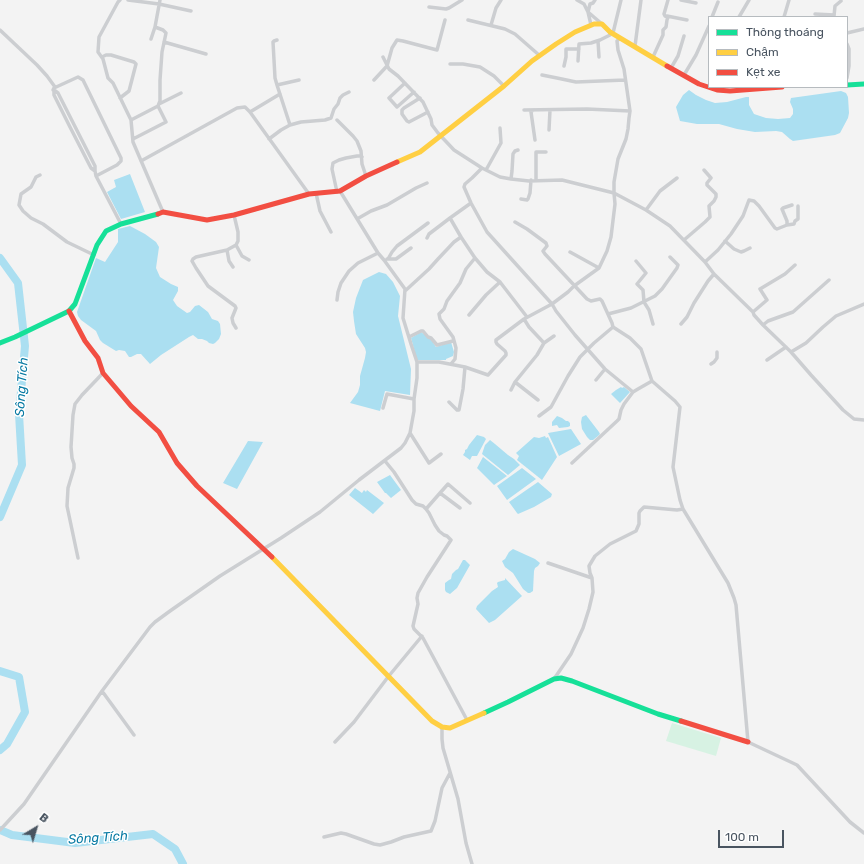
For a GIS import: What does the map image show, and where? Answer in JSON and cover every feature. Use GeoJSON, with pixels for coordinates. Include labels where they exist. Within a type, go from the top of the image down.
{"type":"FeatureCollection","features":[{"type":"Feature","properties":{"kind":"street"},"geometry":{"type":"LineString","coordinates":[[120,0],[99,37],[98,50],[102,57],[108,78],[113,83],[131,120],[132,139],[134,145],[162,212]]}},
{"type":"Feature","properties":{"kind":"street"},"geometry":{"type":"LineString","coordinates":[[128,0],[159,2],[191,11]]}},
{"type":"Feature","properties":{"kind":"street"},"geometry":{"type":"LineString","coordinates":[[429,7],[446,9],[462,0]]}},
{"type":"Feature","properties":{"kind":"street"},"geometry":{"type":"LineString","coordinates":[[491,25],[496,8],[501,0]]}},
{"type":"Feature","properties":{"kind":"street"},"geometry":{"type":"LineString","coordinates":[[577,0],[584,4],[588,12],[591,25]]}},
{"type":"Feature","properties":{"kind":"street"},"geometry":{"type":"LineString","coordinates":[[588,12],[590,4],[595,0]]}},
{"type":"Feature","properties":{"kind":"street"},"geometry":{"type":"LineString","coordinates":[[578,61],[580,44],[598,41],[610,35],[620,0]]}},
{"type":"Feature","properties":{"kind":"street"},"geometry":{"type":"LineString","coordinates":[[635,46],[641,0]]}},
{"type":"Feature","properties":{"kind":"street"},"geometry":{"type":"LineString","coordinates":[[654,57],[663,36],[663,30],[666,27],[668,17],[664,14],[668,0]]}},
{"type":"Feature","properties":{"kind":"street"},"geometry":{"type":"LineString","coordinates":[[681,0],[696,4]]}},
{"type":"Feature","properties":{"kind":"street"},"geometry":{"type":"LineString","coordinates":[[740,16],[750,0]]}},
{"type":"Feature","properties":{"kind":"street"},"geometry":{"type":"LineString","coordinates":[[784,16],[789,0]]}},
{"type":"Feature","properties":{"kind":"street"},"geometry":{"type":"LineString","coordinates":[[151,39],[155,27],[159,2]]}},
{"type":"Feature","properties":{"kind":"street"},"geometry":{"type":"LineString","coordinates":[[712,16],[718,2]]}},
{"type":"Feature","properties":{"kind":"street"},"geometry":{"type":"LineString","coordinates":[[815,14],[834,16],[834,6],[841,2]]}},
{"type":"Feature","properties":{"kind":"street"},"geometry":{"type":"LineString","coordinates":[[588,12],[620,38],[699,84],[708,86]]}},
{"type":"Feature","properties":{"kind":"street"},"geometry":{"type":"LineString","coordinates":[[666,16],[687,20]]}},
{"type":"Feature","properties":{"kind":"street"},"geometry":{"type":"LineString","coordinates":[[374,80],[387,66],[392,48],[397,40],[437,50],[445,20]]}},
{"type":"Feature","properties":{"kind":"street"},"geometry":{"type":"LineString","coordinates":[[468,20],[505,29],[515,34],[540,55]]}},
{"type":"Feature","properties":{"kind":"street"},"geometry":{"type":"LineString","coordinates":[[0,343],[69,311],[75,304],[97,245],[106,232],[122,224],[162,212],[207,220],[234,215],[309,194],[338,192],[366,176],[420,152],[504,86],[532,60],[576,32],[594,24],[602,24]]}},
{"type":"Feature","properties":{"kind":"street"},"geometry":{"type":"LineString","coordinates":[[132,139],[166,122],[158,105],[160,102],[162,52],[166,33],[164,30],[155,27]]}},
{"type":"Feature","properties":{"kind":"street"},"geometry":{"type":"LineString","coordinates":[[684,75],[696,55],[708,28]]}},
{"type":"Feature","properties":{"kind":"street"},"geometry":{"type":"LineString","coordinates":[[848,33],[864,29]]}},
{"type":"Feature","properties":{"kind":"street"},"geometry":{"type":"LineString","coordinates":[[0,30],[37,65],[55,88],[95,166],[96,176],[122,224]]}},
{"type":"Feature","properties":{"kind":"street"},"geometry":{"type":"LineString","coordinates":[[671,68],[678,56],[684,36]]}},
{"type":"Feature","properties":{"kind":"street"},"geometry":{"type":"LineString","coordinates":[[417,362],[440,362],[451,364],[488,375],[506,355],[505,351],[497,344],[496,340],[526,318],[552,304],[599,268],[607,251],[610,237],[615,204],[614,182],[618,159],[626,139],[630,111],[623,63],[618,50],[617,41],[620,38]]}},
{"type":"Feature","properties":{"kind":"street"},"geometry":{"type":"LineString","coordinates":[[277,40],[273,42],[276,85],[290,125]]}},
{"type":"Feature","properties":{"kind":"street"},"geometry":{"type":"LineString","coordinates":[[598,41],[599,57]]}},
{"type":"Feature","properties":{"kind":"street"},"geometry":{"type":"LineString","coordinates":[[164,42],[206,54]]}},
{"type":"Feature","properties":{"kind":"street"},"geometry":{"type":"LineString","coordinates":[[848,46],[848,72]]}},
{"type":"Feature","properties":{"kind":"street"},"geometry":{"type":"LineString","coordinates":[[564,66],[566,49],[579,49]]}},
{"type":"Feature","properties":{"kind":"street"},"geometry":{"type":"LineString","coordinates":[[102,57],[111,55],[134,62],[136,64],[129,91],[120,98]]}},
{"type":"Feature","properties":{"kind":"street"},"geometry":{"type":"LineString","coordinates":[[383,57],[387,66],[423,102],[431,119],[432,125],[438,134],[441,135],[454,150],[489,172],[511,179],[562,180],[614,193],[646,210],[670,226],[705,262],[714,274],[791,352],[843,410],[854,419],[864,420]]}},
{"type":"Feature","properties":{"kind":"street"},"geometry":{"type":"LineString","coordinates":[[450,64],[463,64],[480,67],[494,76],[504,86]]}},
{"type":"Feature","properties":{"kind":"street"},"geometry":{"type":"LineString","coordinates":[[542,75],[576,82],[625,80]]}},
{"type":"Feature","properties":{"kind":"street"},"geometry":{"type":"LineString","coordinates":[[55,88],[78,77],[83,80],[121,158],[118,165],[96,176]]}},
{"type":"Feature","properties":{"kind":"street"},"geometry":{"type":"LineString","coordinates":[[276,85],[299,80]]}},
{"type":"Feature","properties":{"kind":"street"},"geometry":{"type":"LineString","coordinates":[[405,83],[389,98],[397,107],[414,92]]}},
{"type":"Feature","properties":{"kind":"street"},"geometry":{"type":"LineString","coordinates":[[848,85],[864,84]]}},
{"type":"Feature","properties":{"kind":"street"},"geometry":{"type":"LineString","coordinates":[[55,88],[54,94],[91,168],[95,171]]}},
{"type":"Feature","properties":{"kind":"street"},"geometry":{"type":"LineString","coordinates":[[718,88],[730,92],[772,88]]}},
{"type":"Feature","properties":{"kind":"street"},"geometry":{"type":"LineString","coordinates":[[269,139],[290,125],[330,118],[340,98],[349,92]]}},
{"type":"Feature","properties":{"kind":"street"},"geometry":{"type":"LineString","coordinates":[[131,120],[181,93]]}},
{"type":"Feature","properties":{"kind":"street"},"geometry":{"type":"LineString","coordinates":[[250,112],[280,94]]}},
{"type":"Feature","properties":{"kind":"street"},"geometry":{"type":"LineString","coordinates":[[420,98],[404,108],[402,110],[402,114],[409,122],[428,112]]}},
{"type":"Feature","properties":{"kind":"street"},"geometry":{"type":"LineString","coordinates":[[141,160],[237,108],[245,108],[250,112],[309,194]]}},
{"type":"Feature","properties":{"kind":"street"},"geometry":{"type":"LineString","coordinates":[[524,110],[587,109],[630,111]]}},
{"type":"Feature","properties":{"kind":"street"},"geometry":{"type":"LineString","coordinates":[[533,110],[531,112],[535,140]]}},
{"type":"Feature","properties":{"kind":"street"},"geometry":{"type":"LineString","coordinates":[[549,130],[550,110]]}},
{"type":"Feature","properties":{"kind":"street"},"geometry":{"type":"LineString","coordinates":[[337,120],[355,139],[360,148],[362,164],[366,176]]}},
{"type":"Feature","properties":{"kind":"street"},"geometry":{"type":"LineString","coordinates":[[70,127],[75,126]]}},
{"type":"Feature","properties":{"kind":"street"},"geometry":{"type":"LineString","coordinates":[[500,128],[501,143],[484,169],[464,184],[471,203],[487,232],[552,304],[582,344],[605,369],[633,392]]}},
{"type":"Feature","properties":{"kind":"street"},"geometry":{"type":"LineString","coordinates":[[511,179],[513,154],[518,150]]}},
{"type":"Feature","properties":{"kind":"street"},"geometry":{"type":"LineString","coordinates":[[521,199],[528,199],[530,193],[536,154],[538,152],[546,152]]}},
{"type":"Feature","properties":{"kind":"street"},"geometry":{"type":"LineString","coordinates":[[0,830],[24,804],[102,691],[155,622],[220,576],[320,512],[405,443],[410,433],[414,411],[417,362],[404,318],[404,287],[386,260],[378,253],[338,192],[332,169],[333,163],[339,160],[356,156],[362,157]]}},
{"type":"Feature","properties":{"kind":"street"},"geometry":{"type":"LineString","coordinates":[[684,240],[710,217],[709,206],[716,197],[716,194],[707,185],[711,178],[704,170]]}},
{"type":"Feature","properties":{"kind":"street"},"geometry":{"type":"LineString","coordinates":[[40,175],[36,177],[31,186],[21,194],[19,205],[23,211],[67,242],[94,255]]}},
{"type":"Feature","properties":{"kind":"street"},"geometry":{"type":"LineString","coordinates":[[646,210],[660,191],[677,178]]}},
{"type":"Feature","properties":{"kind":"street"},"geometry":{"type":"LineString","coordinates":[[357,219],[371,211],[387,205],[427,183]]}},
{"type":"Feature","properties":{"kind":"street"},"geometry":{"type":"LineString","coordinates":[[316,193],[320,211],[331,232]]}},
{"type":"Feature","properties":{"kind":"street"},"geometry":{"type":"LineString","coordinates":[[705,262],[718,250],[743,216],[749,200],[754,201],[759,206],[776,229],[787,225],[793,225],[795,221],[798,220],[798,206]]}},
{"type":"Feature","properties":{"kind":"street"},"geometry":{"type":"LineString","coordinates":[[427,238],[429,234],[471,203]]}},
{"type":"Feature","properties":{"kind":"street"},"geometry":{"type":"LineString","coordinates":[[787,225],[782,209],[792,205]]}},
{"type":"Feature","properties":{"kind":"street"},"geometry":{"type":"LineString","coordinates":[[234,215],[238,232],[238,241],[236,245],[227,250],[196,257],[192,261],[208,286],[235,306],[236,308],[232,318],[236,328]]}},
{"type":"Feature","properties":{"kind":"street"},"geometry":{"type":"LineString","coordinates":[[450,218],[475,258],[487,272],[500,282],[526,318],[529,327],[544,343]]}},
{"type":"Feature","properties":{"kind":"street"},"geometry":{"type":"LineString","coordinates":[[515,222],[545,242],[547,246],[543,251],[574,286],[589,300],[601,300],[613,327],[630,338],[641,349],[652,382],[676,401],[680,407],[673,467],[683,509],[728,583],[736,605],[748,742]]}},
{"type":"Feature","properties":{"kind":"street"},"geometry":{"type":"LineString","coordinates":[[386,260],[397,246],[428,223]]}},
{"type":"Feature","properties":{"kind":"street"},"geometry":{"type":"LineString","coordinates":[[405,292],[454,242],[461,237]]}},
{"type":"Feature","properties":{"kind":"street"},"geometry":{"type":"LineString","coordinates":[[725,241],[740,252],[750,248]]}},
{"type":"Feature","properties":{"kind":"street"},"geometry":{"type":"LineString","coordinates":[[236,245],[242,256],[249,260]]}},
{"type":"Feature","properties":{"kind":"street"},"geometry":{"type":"LineString","coordinates":[[386,260],[396,259],[411,248]]}},
{"type":"Feature","properties":{"kind":"street"},"geometry":{"type":"LineString","coordinates":[[227,250],[229,261],[233,267]]}},
{"type":"Feature","properties":{"kind":"street"},"geometry":{"type":"LineString","coordinates":[[570,252],[599,268]]}},
{"type":"Feature","properties":{"kind":"street"},"geometry":{"type":"LineString","coordinates":[[336,300],[341,283],[348,271],[358,263],[378,253]]}},
{"type":"Feature","properties":{"kind":"street"},"geometry":{"type":"LineString","coordinates":[[608,314],[626,310],[644,302],[662,289],[678,265],[670,257]]}},
{"type":"Feature","properties":{"kind":"street"},"geometry":{"type":"LineString","coordinates":[[451,364],[455,359],[456,348],[453,337],[440,319],[439,314],[444,309],[447,301],[460,283],[466,268],[475,258]]}},
{"type":"Feature","properties":{"kind":"street"},"geometry":{"type":"LineString","coordinates":[[636,261],[646,273],[637,284],[642,290],[644,302],[649,310],[653,324]]}},
{"type":"Feature","properties":{"kind":"street"},"geometry":{"type":"LineString","coordinates":[[753,312],[767,300],[759,291],[785,274],[795,265]]}},
{"type":"Feature","properties":{"kind":"street"},"geometry":{"type":"LineString","coordinates":[[681,324],[714,274]]}},
{"type":"Feature","properties":{"kind":"street"},"geometry":{"type":"LineString","coordinates":[[763,325],[768,321],[793,312],[829,280]]}},
{"type":"Feature","properties":{"kind":"street"},"geometry":{"type":"LineString","coordinates":[[469,315],[500,282]]}},
{"type":"Feature","properties":{"kind":"street"},"geometry":{"type":"LineString","coordinates":[[791,352],[806,343],[836,316],[864,304]]}},
{"type":"Feature","properties":{"kind":"street"},"geometry":{"type":"LineString","coordinates":[[69,311],[85,341],[98,358],[103,373],[131,406],[159,432],[177,463],[197,486],[264,549],[432,721],[442,727],[450,728],[508,702],[554,679],[566,679],[658,714],[748,742],[796,765],[850,822],[864,833]]}},
{"type":"Feature","properties":{"kind":"street"},"geometry":{"type":"LineString","coordinates":[[539,416],[551,407],[576,362],[587,349],[613,327]]}},
{"type":"Feature","properties":{"kind":"street"},"geometry":{"type":"LineString","coordinates":[[409,337],[423,331],[437,345],[453,341]]}},
{"type":"Feature","properties":{"kind":"street"},"geometry":{"type":"LineString","coordinates":[[511,390],[517,379],[537,355],[544,343],[554,336]]}},
{"type":"Feature","properties":{"kind":"street"},"geometry":{"type":"LineString","coordinates":[[767,360],[786,347]]}},
{"type":"Feature","properties":{"kind":"street"},"geometry":{"type":"LineString","coordinates":[[711,364],[717,358],[717,352]]}},
{"type":"Feature","properties":{"kind":"street"},"geometry":{"type":"LineString","coordinates":[[448,402],[459,410],[465,367]]}},
{"type":"Feature","properties":{"kind":"street"},"geometry":{"type":"LineString","coordinates":[[596,380],[605,369]]}},
{"type":"Feature","properties":{"kind":"street"},"geometry":{"type":"LineString","coordinates":[[78,558],[67,506],[68,488],[74,468],[72,458],[73,414],[75,404],[82,394],[103,373]]}},
{"type":"Feature","properties":{"kind":"street"},"geometry":{"type":"LineString","coordinates":[[515,382],[538,400]]}},
{"type":"Feature","properties":{"kind":"street"},"geometry":{"type":"LineString","coordinates":[[572,463],[617,421],[624,404],[633,392],[638,388],[652,382]]}},
{"type":"Feature","properties":{"kind":"street"},"geometry":{"type":"LineString","coordinates":[[383,408],[387,394],[414,399]]}},
{"type":"Feature","properties":{"kind":"street"},"geometry":{"type":"LineString","coordinates":[[410,433],[429,463],[442,454]]}},
{"type":"Feature","properties":{"kind":"street"},"geometry":{"type":"LineString","coordinates":[[384,461],[394,472],[412,500],[426,509],[439,531],[448,536],[451,540],[418,593],[418,604],[413,626],[414,629],[422,636],[467,720]]}},
{"type":"Feature","properties":{"kind":"street"},"geometry":{"type":"LineString","coordinates":[[426,509],[448,484],[470,503]]}},
{"type":"Feature","properties":{"kind":"street"},"geometry":{"type":"LineString","coordinates":[[440,492],[460,508]]}},
{"type":"Feature","properties":{"kind":"street"},"geometry":{"type":"LineString","coordinates":[[554,679],[571,654],[583,628],[593,592],[589,566],[595,556],[610,544],[636,531],[639,513],[642,509],[647,507],[655,509],[683,509]]}},
{"type":"Feature","properties":{"kind":"street"},"geometry":{"type":"LineString","coordinates":[[548,563],[592,578]]}},
{"type":"Feature","properties":{"kind":"street"},"geometry":{"type":"LineString","coordinates":[[335,742],[354,722],[388,677],[422,636]]}},
{"type":"Feature","properties":{"kind":"street"},"geometry":{"type":"LineString","coordinates":[[102,691],[134,735]]}},
{"type":"Feature","properties":{"kind":"street"},"geometry":{"type":"LineString","coordinates":[[442,727],[443,748],[458,800],[466,843],[472,864]]}},
{"type":"Feature","properties":{"kind":"street"},"geometry":{"type":"LineString","coordinates":[[324,837],[341,833],[380,845],[404,837],[431,831],[435,821],[442,788],[450,773]]}},
{"type":"Feature","properties":{"kind":"green space"},"geometry":{"type":"Polygon","coordinates":[[[672,723],[721,738],[716,756],[666,741],[672,723]]]}},
{"type":"Feature","properties":{"kind":"water"},"geometry":{"type":"Polygon","coordinates":[[[689,90],[706,100],[715,103],[749,97],[749,105],[754,114],[766,118],[778,119],[790,118],[793,114],[793,109],[790,102],[791,98],[841,91],[846,93],[848,97],[849,113],[840,133],[793,141],[782,132],[755,132],[719,124],[697,124],[680,121],[676,107],[683,95],[689,90]]]}},
{"type":"Feature","properties":{"kind":"water"},"geometry":{"type":"Polygon","coordinates":[[[130,174],[145,212],[121,219],[107,192],[116,187],[114,180],[130,174]]]}},
{"type":"Feature","properties":{"kind":"water"},"geometry":{"type":"Polygon","coordinates":[[[130,226],[145,234],[156,242],[159,247],[156,268],[160,277],[178,287],[178,291],[173,300],[177,306],[187,313],[190,312],[195,306],[199,305],[208,312],[212,319],[218,321],[220,324],[221,334],[215,343],[213,344],[202,339],[198,339],[193,335],[161,355],[150,364],[141,354],[129,357],[125,351],[116,351],[103,343],[96,331],[78,316],[77,312],[96,258],[105,262],[118,242],[118,229],[130,226]]]}},
{"type":"Feature","properties":{"kind":"water"},"geometry":{"type":"Polygon","coordinates":[[[379,272],[386,274],[393,282],[400,296],[398,316],[411,369],[410,395],[385,391],[380,411],[350,403],[358,392],[366,352],[356,334],[353,312],[356,298],[363,280],[379,272]]]}},
{"type":"Feature","properties":{"kind":"water"},"geometry":{"type":"Polygon","coordinates":[[[421,332],[431,339],[436,347],[451,342],[454,352],[453,356],[446,360],[417,360],[411,338],[421,332]]]}},
{"type":"Feature","properties":{"kind":"water"},"geometry":{"type":"Polygon","coordinates":[[[621,387],[624,387],[630,392],[620,403],[611,394],[621,387]]]}},
{"type":"Feature","properties":{"kind":"water"},"geometry":{"type":"Polygon","coordinates":[[[586,415],[600,434],[593,440],[590,440],[587,437],[582,429],[582,417],[586,415]]]}},
{"type":"Feature","properties":{"kind":"water"},"geometry":{"type":"Polygon","coordinates":[[[557,416],[568,421],[570,426],[559,428],[557,425],[552,426],[552,422],[557,416]]]}},
{"type":"Feature","properties":{"kind":"water"},"geometry":{"type":"Polygon","coordinates":[[[571,429],[581,444],[559,456],[548,433],[571,429]]]}},
{"type":"Feature","properties":{"kind":"water"},"geometry":{"type":"Polygon","coordinates":[[[477,435],[486,439],[477,456],[472,456],[470,460],[463,455],[465,450],[477,435]]]}},
{"type":"Feature","properties":{"kind":"water"},"geometry":{"type":"Polygon","coordinates":[[[545,436],[546,438],[548,437],[557,457],[542,480],[517,460],[519,456],[516,453],[534,437],[539,438],[545,436]]]}},
{"type":"Feature","properties":{"kind":"water"},"geometry":{"type":"Polygon","coordinates":[[[490,440],[520,465],[508,475],[482,454],[485,445],[490,440]]]}},
{"type":"Feature","properties":{"kind":"water"},"geometry":{"type":"Polygon","coordinates":[[[248,441],[263,442],[237,489],[223,483],[248,441]]]}},
{"type":"Feature","properties":{"kind":"water"},"geometry":{"type":"Polygon","coordinates":[[[483,457],[507,476],[494,485],[477,468],[483,457]]]}},
{"type":"Feature","properties":{"kind":"water"},"geometry":{"type":"Polygon","coordinates":[[[522,468],[536,479],[507,500],[497,486],[522,468]]]}},
{"type":"Feature","properties":{"kind":"water"},"geometry":{"type":"Polygon","coordinates":[[[390,475],[401,490],[391,498],[385,493],[377,482],[390,475]]]}},
{"type":"Feature","properties":{"kind":"water"},"geometry":{"type":"Polygon","coordinates":[[[538,482],[552,494],[551,497],[518,514],[509,502],[538,482]]]}},
{"type":"Feature","properties":{"kind":"water"},"geometry":{"type":"Polygon","coordinates":[[[355,488],[362,493],[364,490],[366,492],[367,490],[384,503],[373,514],[349,495],[355,488]]]}},
{"type":"Feature","properties":{"kind":"water"},"geometry":{"type":"Polygon","coordinates":[[[513,549],[535,559],[540,563],[534,571],[533,591],[530,593],[523,589],[513,573],[505,567],[502,561],[513,549]]]}},
{"type":"Feature","properties":{"kind":"water"},"geometry":{"type":"Polygon","coordinates":[[[463,560],[470,565],[457,588],[450,594],[445,590],[445,583],[451,579],[452,574],[458,569],[463,560]]]}},
{"type":"Feature","properties":{"kind":"water"},"geometry":{"type":"Polygon","coordinates":[[[505,578],[522,596],[495,620],[489,623],[476,609],[477,606],[498,587],[498,582],[505,580],[505,578]]]}},
{"type":"Feature","properties":{"kind":"waterway","name":"Sông Tích"},"geometry":{"type":"LineString","coordinates":[[0,258],[18,283],[25,346],[19,414],[22,465],[0,517]]}},
{"type":"Feature","properties":{"kind":"waterway","name":"Sông Tích"},"geometry":{"type":"LineString","coordinates":[[0,671],[19,677],[25,712],[7,744],[0,750]]}},
{"type":"Feature","properties":{"kind":"waterway","name":"Sông Tích"},"geometry":{"type":"LineString","coordinates":[[0,830],[12,835],[75,843],[153,834],[175,849],[183,864]]}},
{"type":"Feature","properties":{"kind":"traffic: fast"},"geometry":{"type":"LineString","coordinates":[[848,85],[864,84]]}},
{"type":"Feature","properties":{"kind":"traffic: fast"},"geometry":{"type":"LineString","coordinates":[[0,343],[69,311],[75,304],[97,245],[106,231],[121,224],[158,214]]}},
{"type":"Feature","properties":{"kind":"traffic: fast"},"geometry":{"type":"LineString","coordinates":[[484,713],[554,679],[561,678],[681,721]]}},
{"type":"Feature","properties":{"kind":"traffic: slow"},"geometry":{"type":"LineString","coordinates":[[397,162],[420,152],[504,86],[532,61],[556,44],[575,32],[594,24],[602,24],[610,32],[667,66]]}},
{"type":"Feature","properties":{"kind":"traffic: slow"},"geometry":{"type":"LineString","coordinates":[[272,557],[432,721],[442,727],[450,728],[484,713]]}},
{"type":"Feature","properties":{"kind":"traffic: jam"},"geometry":{"type":"LineString","coordinates":[[667,66],[699,84],[708,87]]}},
{"type":"Feature","properties":{"kind":"traffic: jam"},"geometry":{"type":"LineString","coordinates":[[711,88],[730,91],[769,88]]}},
{"type":"Feature","properties":{"kind":"traffic: jam"},"geometry":{"type":"LineString","coordinates":[[158,214],[163,212],[207,220],[234,215],[309,194],[340,191],[366,176],[397,162]]}},
{"type":"Feature","properties":{"kind":"traffic: jam"},"geometry":{"type":"LineString","coordinates":[[69,311],[85,341],[98,358],[103,373],[131,406],[159,432],[177,463],[197,486],[272,557]]}},
{"type":"Feature","properties":{"kind":"traffic: jam"},"geometry":{"type":"LineString","coordinates":[[681,721],[748,742]]}}]}
